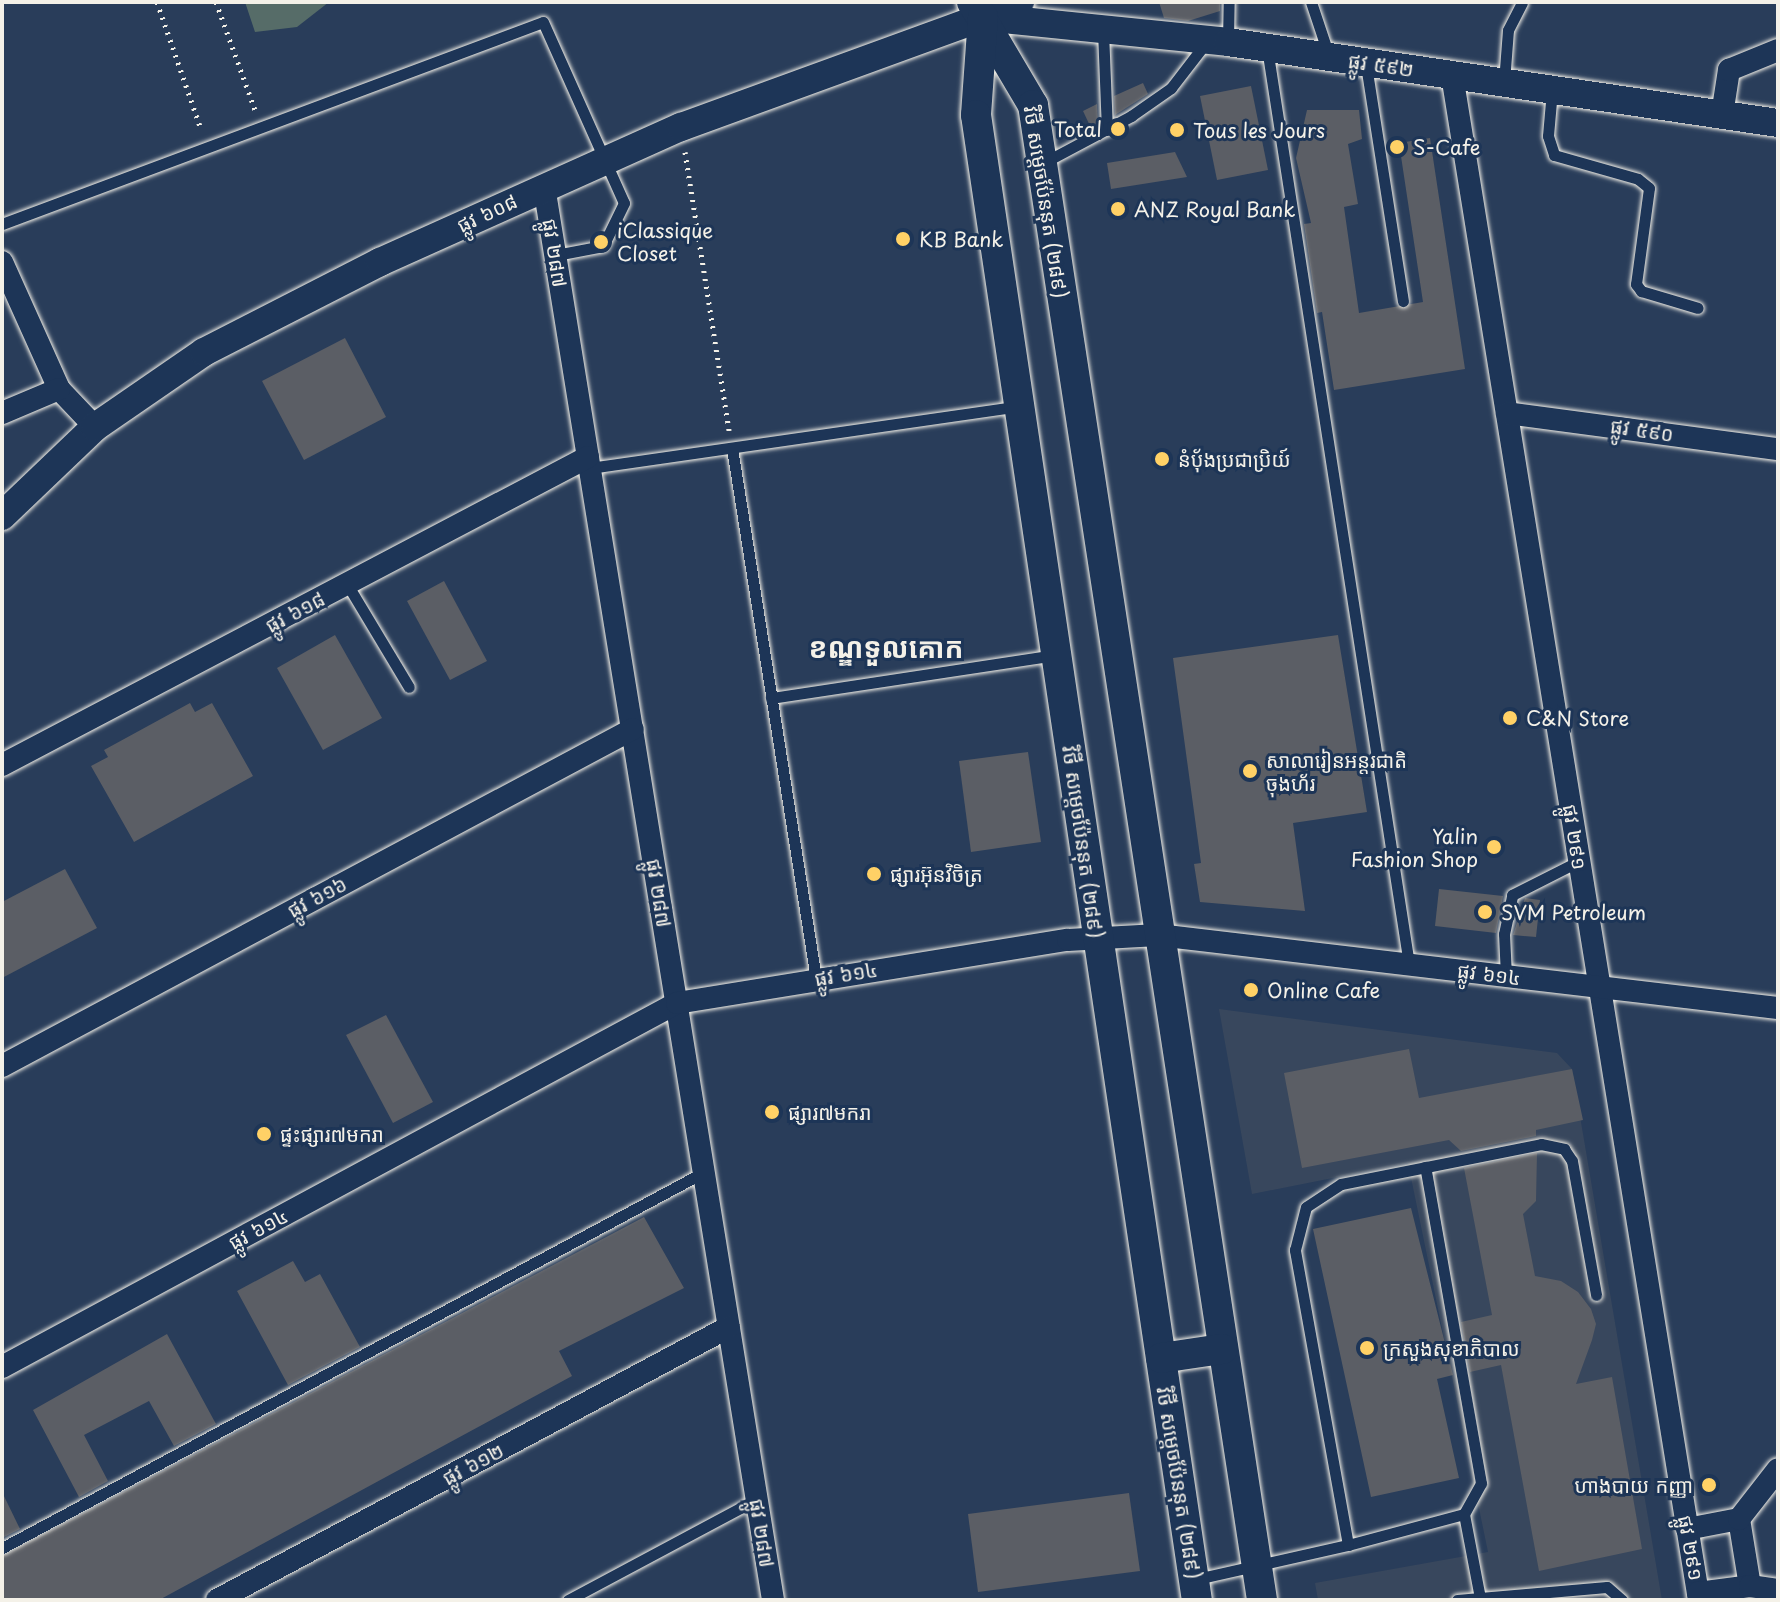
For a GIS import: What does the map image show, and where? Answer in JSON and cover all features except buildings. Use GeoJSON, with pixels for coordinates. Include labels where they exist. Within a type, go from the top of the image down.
{"type":"FeatureCollection","features":[{"type":"Feature","properties":{"kind":"main road","name":"វិថី សម្តេចប៉ែននុត (២៨៩)"},"geometry":{"type":"LineString","coordinates":[[978,10],[1033,105],[1262,1600]]}},
{"type":"Feature","properties":{"kind":"main road","name":"វិថី សម្តេចប៉ែននុត (២៨៩)"},"geometry":{"type":"LineString","coordinates":[[978,10],[976,115],[1195,1590]]}},
{"type":"Feature","properties":{"kind":"main road"},"geometry":{"type":"LineString","coordinates":[[1161,1358],[1222,1349]]}},
{"type":"Feature","properties":{"kind":"street","name":"ផ្លូវ ៦០៨"},"geometry":{"type":"LineString","coordinates":[[2,516],[95,427],[204,352],[380,262],[681,127],[978,10],[1023,2]]}},
{"type":"Feature","properties":{"kind":"street","name":"ផ្លូវ ៥៩២"},"geometry":{"type":"LineString","coordinates":[[978,10],[1103,29],[1218,41],[1778,123]]}},
{"type":"Feature","properties":{"kind":"street"},"geometry":{"type":"LineString","coordinates":[[1722,115],[1729,70],[1778,50]]}},
{"type":"Feature","properties":{"kind":"street","name":"ផ្លូវ ២៩១"},"geometry":{"type":"LineString","coordinates":[[1452,75],[1699,1597]]}},
{"type":"Feature","properties":{"kind":"street","name":"ផ្លូវ ២៨៧"},"geometry":{"type":"LineString","coordinates":[[544,186],[773,1600]]}},
{"type":"Feature","properties":{"kind":"street"},"geometry":{"type":"LineString","coordinates":[[2,262],[59,389],[95,427]]}},
{"type":"Feature","properties":{"kind":"street"},"geometry":{"type":"LineString","coordinates":[[2,413],[59,389]]}},
{"type":"Feature","properties":{"kind":"street","name":"ផ្លូវ ៥៩០"},"geometry":{"type":"LineString","coordinates":[[1507,413],[1778,449]]}},
{"type":"Feature","properties":{"kind":"street","name":"ផ្លូវ ៦១៨"},"geometry":{"type":"LineString","coordinates":[[2,765],[347,584],[589,463]]}},
{"type":"Feature","properties":{"kind":"street","name":"ផ្លូវ ៦១៦"},"geometry":{"type":"LineString","coordinates":[[2,1066],[633,729]]}},
{"type":"Feature","properties":{"kind":"street","name":"ផ្លូវ ៦១៤"},"geometry":{"type":"LineString","coordinates":[[2,1367],[677,1003],[1096,937],[1158,935],[1778,1008]]}},
{"type":"Feature","properties":{"kind":"street","name":"ផ្លូវ ៦១២"},"geometry":{"type":"LineString","coordinates":[[217,1600],[729,1327]]}},
{"type":"Feature","properties":{"kind":"street"},"geometry":{"type":"LineString","coordinates":[[1687,1529],[1739,1519],[1778,1469]]}},
{"type":"Feature","properties":{"kind":"street"},"geometry":{"type":"LineString","coordinates":[[1739,1519],[1750,1586]]}},
{"type":"Feature","properties":{"kind":"street"},"geometry":{"type":"LineString","coordinates":[[1699,1597],[1750,1586],[1778,1590]]}},
{"type":"Feature","properties":{"kind":"lane"},"geometry":{"type":"LineString","coordinates":[[1042,163],[1107,130],[1171,88],[1218,41],[1229,2]]}},
{"type":"Feature","properties":{"kind":"lane"},"geometry":{"type":"LineString","coordinates":[[1311,2],[1329,57]]}},
{"type":"Feature","properties":{"kind":"lane"},"geometry":{"type":"LineString","coordinates":[[1504,83],[1508,30],[1522,2]]}},
{"type":"Feature","properties":{"kind":"lane"},"geometry":{"type":"LineString","coordinates":[[2,224],[543,22],[624,203],[603,246],[556,255]]}},
{"type":"Feature","properties":{"kind":"lane"},"geometry":{"type":"LineString","coordinates":[[1103,29],[1107,130]]}},
{"type":"Feature","properties":{"kind":"lane"},"geometry":{"type":"LineString","coordinates":[[1267,48],[1409,964]]}},
{"type":"Feature","properties":{"kind":"lane"},"geometry":{"type":"LineString","coordinates":[[1366,63],[1403,301]]}},
{"type":"Feature","properties":{"kind":"lane"},"geometry":{"type":"LineString","coordinates":[[1552,90],[1548,136],[1554,155],[1638,179],[1649,188],[1636,284],[1641,291],[1698,308]]}},
{"type":"Feature","properties":{"kind":"lane"},"geometry":{"type":"LineString","coordinates":[[589,463],[732,448],[1018,406]]}},
{"type":"Feature","properties":{"kind":"lane"},"geometry":{"type":"LineString","coordinates":[[732,448],[816,979]]}},
{"type":"Feature","properties":{"kind":"lane"},"geometry":{"type":"LineString","coordinates":[[347,584],[409,687]]}},
{"type":"Feature","properties":{"kind":"lane"},"geometry":{"type":"LineString","coordinates":[[771,698],[1055,655]]}},
{"type":"Feature","properties":{"kind":"lane"},"geometry":{"type":"LineString","coordinates":[[1506,976],[1504,934],[1512,895],[1579,861]]}},
{"type":"Feature","properties":{"kind":"lane"},"geometry":{"type":"LineString","coordinates":[[1348,1545],[1295,1250],[1306,1207],[1341,1184],[1541,1144],[1564,1149],[1572,1161],[1596,1295]]}},
{"type":"Feature","properties":{"kind":"lane"},"geometry":{"type":"LineString","coordinates":[[1425,1167],[1481,1483],[1464,1514],[1480,1598]]}},
{"type":"Feature","properties":{"kind":"lane"},"geometry":{"type":"LineString","coordinates":[[2,1548],[704,1172]]}},
{"type":"Feature","properties":{"kind":"lane"},"geometry":{"type":"LineString","coordinates":[[568,1600],[757,1499]]}},
{"type":"Feature","properties":{"kind":"lane"},"geometry":{"type":"LineString","coordinates":[[1195,1590],[1257,1568],[1464,1514]]}},
{"type":"Feature","properties":{"kind":"lane"},"geometry":{"type":"LineString","coordinates":[[1457,1600],[1607,1587],[1622,1600]]}},
{"type":"Feature","properties":{"kind":"path"},"geometry":{"type":"LineString","coordinates":[[157,2],[208,148]]}},
{"type":"Feature","properties":{"kind":"path"},"geometry":{"type":"LineString","coordinates":[[216,2],[261,128]]}},
{"type":"Feature","properties":{"kind":"path"},"geometry":{"type":"LineString","coordinates":[[681,127],[732,448]]}},
{"type":"Feature","properties":{"kind":"shaded area"},"geometry":{"type":"Polygon","coordinates":[[[1219,1009],[1557,1053],[1572,1069],[1662,1600],[1318,1600],[1315,1583],[1488,1552],[1408,1163],[1252,1194],[1219,1009]]]}},
{"type":"Feature","properties":{"kind":"green space"},"geometry":{"type":"Polygon","coordinates":[[[245,2],[329,2],[297,27],[255,32],[245,2]]]}},
{"type":"Feature","properties":{"kind":"place","name":"Total"},"geometry":{"type":"Point","coordinates":[1118,129]}},
{"type":"Feature","properties":{"kind":"place","name":"Tous les Jours"},"geometry":{"type":"Point","coordinates":[1177,130]}},
{"type":"Feature","properties":{"kind":"place","name":"S-Cafe"},"geometry":{"type":"Point","coordinates":[1397,147]}},
{"type":"Feature","properties":{"kind":"place","name":"ANZ Royal Bank"},"geometry":{"type":"Point","coordinates":[1118,209]}},
{"type":"Feature","properties":{"kind":"place","name":"KB Bank"},"geometry":{"type":"Point","coordinates":[903,239]}},
{"type":"Feature","properties":{"kind":"place","name":"iClassique Closet"},"geometry":{"type":"Point","coordinates":[601,242]}},
{"type":"Feature","properties":{"kind":"place","name":"នំបុ័ងប្រជាប្រិយ៍"},"geometry":{"type":"Point","coordinates":[1162,459]}},
{"type":"Feature","properties":{"kind":"place","name":"C&N Store"},"geometry":{"type":"Point","coordinates":[1510,718]}},
{"type":"Feature","properties":{"kind":"place","name":"សាលារៀនអន្តរជាតិ ចុងហ័រ"},"geometry":{"type":"Point","coordinates":[1250,771]}},
{"type":"Feature","properties":{"kind":"place","name":"Yalin Fashion Shop"},"geometry":{"type":"Point","coordinates":[1494,847]}},
{"type":"Feature","properties":{"kind":"place","name":"ផ្សារអ៊ុនវិចិត្រ"},"geometry":{"type":"Point","coordinates":[874,874]}},
{"type":"Feature","properties":{"kind":"place","name":"SVM Petroleum"},"geometry":{"type":"Point","coordinates":[1485,912]}},
{"type":"Feature","properties":{"kind":"place","name":"Online Cafe"},"geometry":{"type":"Point","coordinates":[1251,990]}},
{"type":"Feature","properties":{"kind":"place","name":"ផ្សារ៧មករា"},"geometry":{"type":"Point","coordinates":[772,1112]}},
{"type":"Feature","properties":{"kind":"place","name":"ផ្ទះផ្សារ៧មករា"},"geometry":{"type":"Point","coordinates":[264,1134]}},
{"type":"Feature","properties":{"kind":"place","name":"ក្រសួងសុខាភិបាល"},"geometry":{"type":"Point","coordinates":[1367,1348]}},
{"type":"Feature","properties":{"kind":"place","name":"ហាងបាយ កញ្ញា"},"geometry":{"type":"Point","coordinates":[1709,1485]}},
{"type":"Feature","properties":{"kind":"district","name":"ខណ្ឌទួលគោក"},"geometry":{"type":"Point","coordinates":[886,647]}}]}
